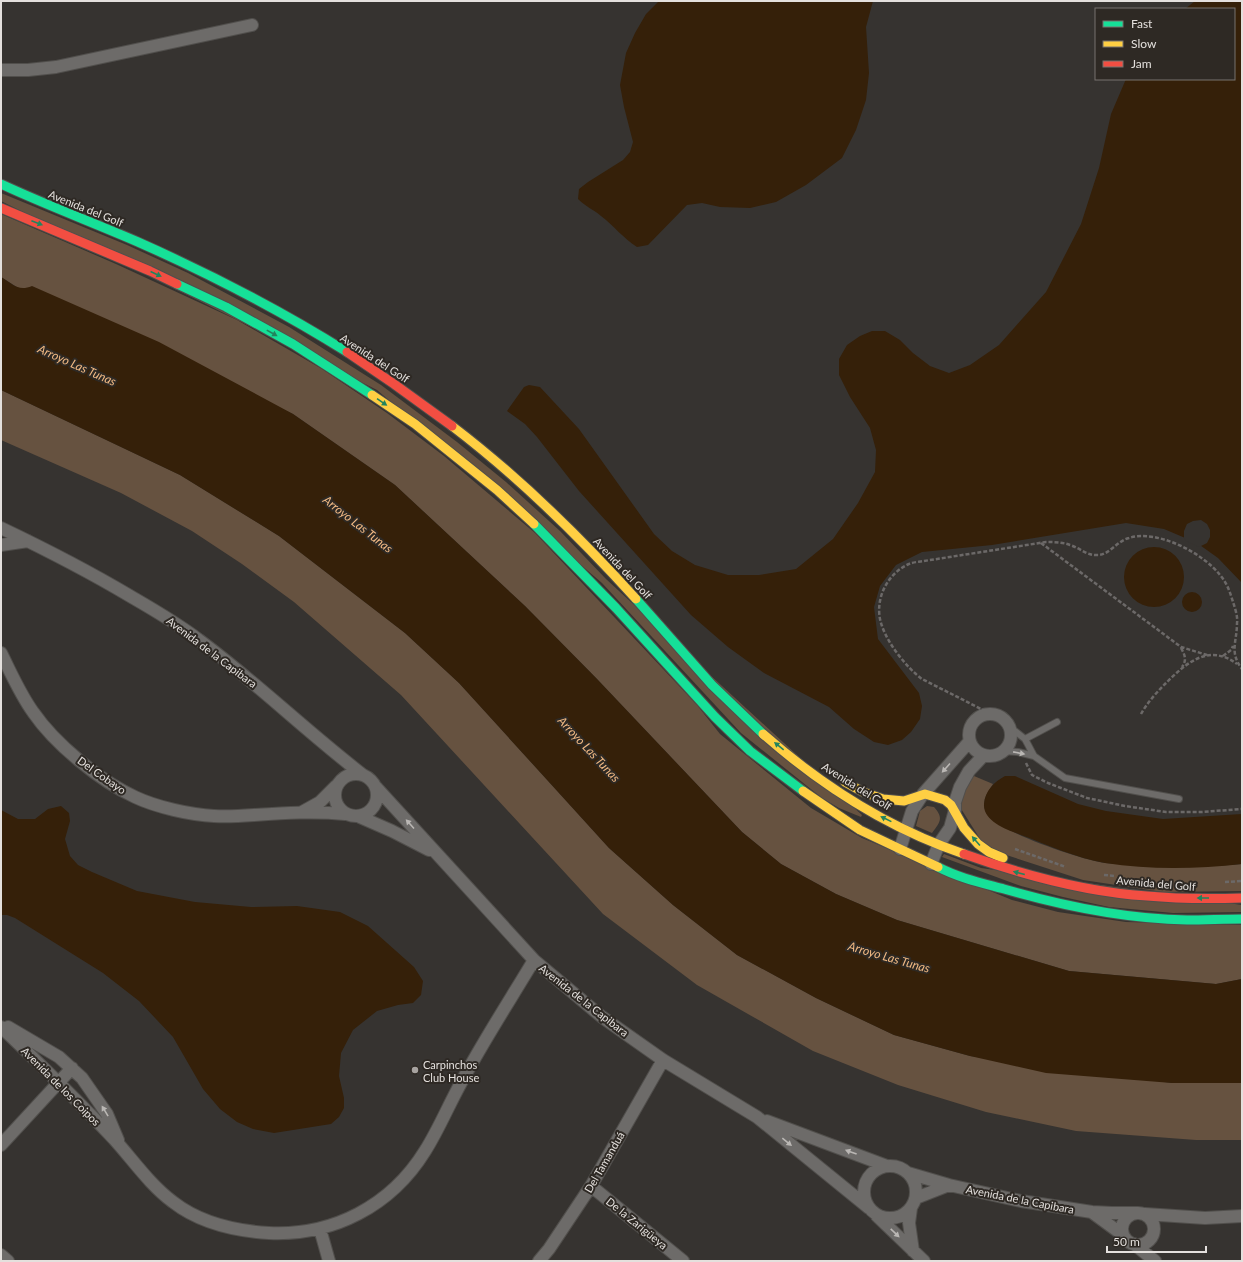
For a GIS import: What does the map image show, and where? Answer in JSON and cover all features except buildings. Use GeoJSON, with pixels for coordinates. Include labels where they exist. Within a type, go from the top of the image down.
{"type":"FeatureCollection","features":[{"type":"Feature","properties":{"kind":"street"},"geometry":{"type":"LineString","coordinates":[[1,70],[28,70],[56,67],[252,25]]}},
{"type":"Feature","properties":{"kind":"street","name":"Avenida del Golf"},"geometry":{"type":"LineString","coordinates":[[1,184],[37,201],[97,224],[236,288],[303,326],[363,363],[427,407],[510,474],[550,510],[631,594],[730,702],[764,735],[806,768],[871,812],[939,844],[978,860],[1042,879],[1138,895],[1187,898],[1242,898]]}},
{"type":"Feature","properties":{"kind":"street"},"geometry":{"type":"LineString","coordinates":[[1,208],[150,271],[226,307],[293,344],[415,424],[536,525],[616,608],[714,717],[750,751],[794,785],[860,830],[931,864],[971,880],[998,889],[1038,899],[1080,908],[1136,916],[1186,920],[1242,919]]}},
{"type":"Feature","properties":{"kind":"street","name":"Avenida de la Capibara"},"geometry":{"type":"LineString","coordinates":[[1,528],[85,570],[165,616],[199,640],[288,712],[340,757],[368,778],[534,960],[602,1017],[663,1060],[757,1117],[873,1211],[924,1261]]}},
{"type":"Feature","properties":{"kind":"street"},"geometry":{"type":"LineString","coordinates":[[1,545],[29,541]]}},
{"type":"Feature","properties":{"kind":"street","name":"Del Cobayo"},"geometry":{"type":"LineString","coordinates":[[1,653],[18,688],[32,712],[42,725],[58,742],[87,767],[111,784],[135,797],[162,807],[214,816],[327,812],[345,814]]}},
{"type":"Feature","properties":{"kind":"street"},"geometry":{"type":"LineString","coordinates":[[730,702],[787,742]]}},
{"type":"Feature","properties":{"kind":"street"},"geometry":{"type":"LineString","coordinates":[[991,714],[999,716],[1010,728],[1011,736],[1008,744],[1004,751],[996,755],[984,756],[973,749],[969,742],[968,734],[970,726],[975,719],[982,715],[991,714]]}},
{"type":"Feature","properties":{"kind":"street"},"geometry":{"type":"LineString","coordinates":[[900,849],[912,811],[923,794],[969,742]]}},
{"type":"Feature","properties":{"kind":"street"},"geometry":{"type":"LineString","coordinates":[[931,864],[939,844],[950,828],[955,810],[955,802],[960,787],[969,771],[984,756]]}},
{"type":"Feature","properties":{"kind":"street"},"geometry":{"type":"LineString","coordinates":[[340,757],[339,783],[334,798],[340,810],[345,814]]}},
{"type":"Feature","properties":{"kind":"street"},"geometry":{"type":"LineString","coordinates":[[339,783],[346,776],[351,774],[363,775]]}},
{"type":"Feature","properties":{"kind":"street"},"geometry":{"type":"LineString","coordinates":[[838,777],[858,791],[878,798],[896,801],[914,799],[923,794],[937,796],[946,801],[955,810],[960,821],[975,841],[985,851],[995,856],[1102,890]]}},
{"type":"Feature","properties":{"kind":"street","name":"Del Cobayo"},"geometry":{"type":"LineString","coordinates":[[301,813],[320,802],[339,783]]}},
{"type":"Feature","properties":{"kind":"street"},"geometry":{"type":"LineString","coordinates":[[360,817],[371,810],[375,805],[377,792],[375,786]]}},
{"type":"Feature","properties":{"kind":"street","name":"Avenida de la Capibara"},"geometry":{"type":"LineString","coordinates":[[345,814],[360,817],[436,853]]}},
{"type":"Feature","properties":{"kind":"street","name":"Avenida de los Coipos"},"geometry":{"type":"LineString","coordinates":[[1,1027],[59,1082],[121,1146],[155,1187],[174,1203],[209,1221],[229,1228],[282,1234],[320,1229],[368,1210],[395,1189],[425,1151],[463,1079],[534,960]]}},
{"type":"Feature","properties":{"kind":"street","name":"Avenida de los Coipos"},"geometry":{"type":"LineString","coordinates":[[1,1023],[59,1057],[82,1078],[107,1114],[121,1146]]}},
{"type":"Feature","properties":{"kind":"street","name":"Del Tamanduá"},"geometry":{"type":"LineString","coordinates":[[540,1261],[549,1250],[591,1186],[663,1060]]}},
{"type":"Feature","properties":{"kind":"street"},"geometry":{"type":"LineString","coordinates":[[1,1145],[72,1068]]}},
{"type":"Feature","properties":{"kind":"street","name":"Avenida de la Capibara"},"geometry":{"type":"LineString","coordinates":[[757,1117],[887,1166],[895,1166],[908,1173],[949,1185],[1021,1201],[1112,1214],[1142,1214],[1205,1218],[1242,1216]]}},
{"type":"Feature","properties":{"kind":"street"},"geometry":{"type":"LineString","coordinates":[[887,1166],[871,1174],[866,1181],[864,1190],[865,1199],[873,1211],[884,1218],[899,1217],[913,1203],[931,1191],[949,1185]]}},
{"type":"Feature","properties":{"kind":"street"},"geometry":{"type":"LineString","coordinates":[[908,1173],[913,1180],[916,1189],[909,1223],[913,1251]]}},
{"type":"Feature","properties":{"kind":"street","name":"De la Zarigüeya"},"geometry":{"type":"LineString","coordinates":[[591,1186],[683,1261]]}},
{"type":"Feature","properties":{"kind":"street","name":"Avenida de la Capibara"},"geometry":{"type":"LineString","coordinates":[[1092,1212],[1123,1235],[1130,1243],[1134,1244],[1144,1244],[1163,1222],[1178,1217]]}},
{"type":"Feature","properties":{"kind":"street"},"geometry":{"type":"LineString","coordinates":[[1123,1235],[1122,1224],[1133,1214],[1142,1214],[1150,1217],[1153,1232],[1152,1249],[1155,1261]]}},
{"type":"Feature","properties":{"kind":"street"},"geometry":{"type":"LineString","coordinates":[[320,1229],[329,1261]]}},
{"type":"Feature","properties":{"kind":"street"},"geometry":{"type":"LineString","coordinates":[[1134,1244],[1155,1261]]}},
{"type":"Feature","properties":{"kind":"street"},"geometry":{"type":"LineString","coordinates":[[1,1255],[8,1261]]}},
{"type":"Feature","properties":{"kind":"lane"},"geometry":{"type":"LineString","coordinates":[[1025,739],[1057,722]]}},
{"type":"Feature","properties":{"kind":"lane"},"geometry":{"type":"LineString","coordinates":[[1010,728],[1025,739],[1034,756]]}},
{"type":"Feature","properties":{"kind":"lane"},"geometry":{"type":"LineString","coordinates":[[1004,751],[1018,752],[1034,756],[1065,778],[1179,799]]}},
{"type":"Feature","properties":{"kind":"path"},"geometry":{"type":"LineString","coordinates":[[991,714],[922,679],[914,673],[897,654],[882,626],[878,613],[880,600],[885,585],[894,573],[909,564],[1040,543],[1060,542],[1070,545],[1092,556],[1108,552],[1115,545],[1129,537],[1150,536],[1163,538],[1180,545],[1204,559],[1220,574],[1229,587],[1238,622],[1235,658],[1242,669]]}},
{"type":"Feature","properties":{"kind":"path"},"geometry":{"type":"LineString","coordinates":[[1040,543],[1181,647],[1207,655],[1228,657],[1239,665]]}},
{"type":"Feature","properties":{"kind":"path"},"geometry":{"type":"LineString","coordinates":[[1222,656],[1231,650],[1235,644]]}},
{"type":"Feature","properties":{"kind":"path"},"geometry":{"type":"LineString","coordinates":[[1181,647],[1185,659],[1182,667]]}},
{"type":"Feature","properties":{"kind":"path"},"geometry":{"type":"LineString","coordinates":[[1141,714],[1158,691],[1182,667],[1207,655]]}},
{"type":"Feature","properties":{"kind":"path"},"geometry":{"type":"LineString","coordinates":[[1009,847],[1066,868]]}},
{"type":"Feature","properties":{"kind":"path"},"geometry":{"type":"LineString","coordinates":[[1102,875],[1122,878]]}},
{"type":"Feature","properties":{"kind":"path"},"geometry":{"type":"LineString","coordinates":[[1219,882],[1242,881]]}},
{"type":"Feature","properties":{"kind":"shaded area"},"geometry":{"type":"Polygon","coordinates":[[[1,193],[127,245],[188,273],[289,327],[381,385],[457,442],[506,482],[560,531],[606,579],[862,815],[861,817],[839,808],[822,798],[741,733],[602,583],[377,390],[1,201],[1,193]]]}},
{"type":"Feature","properties":{"kind":"shaded area"},"geometry":{"type":"Polygon","coordinates":[[[1,214],[116,264],[237,320],[322,369],[387,413],[444,456],[535,533],[697,705],[720,734],[811,808],[862,838],[1012,900],[1058,912],[1126,922],[1242,925],[1242,979],[1216,984],[1069,971],[897,920],[836,894],[781,864],[742,832],[597,679],[525,606],[395,485],[293,414],[26,289],[20,289],[1,277],[1,214]]]}},
{"type":"Feature","properties":{"kind":"shaded area"},"geometry":{"type":"Polygon","coordinates":[[[1,390],[180,475],[279,536],[405,633],[459,683],[609,848],[673,905],[737,955],[816,998],[894,1035],[970,1056],[1172,1083],[1242,1083],[1242,1140],[1196,1140],[1076,1131],[986,1112],[898,1085],[813,1051],[697,985],[603,914],[401,695],[294,602],[242,564],[192,531],[121,493],[1,440],[1,390]]]}},
{"type":"Feature","properties":{"kind":"shaded area"},"geometry":{"type":"Polygon","coordinates":[[[974,776],[993,784],[984,801],[986,812],[993,820],[1021,836],[1060,851],[1105,863],[1209,866],[1242,864],[1242,891],[1163,892],[1083,880],[997,852],[982,842],[958,804],[968,782],[974,776]]]}},
{"type":"Feature","properties":{"kind":"shaded area"},"geometry":{"type":"Polygon","coordinates":[[[927,806],[934,807],[940,817],[939,823],[932,833],[916,826],[920,811],[927,806]]]}},
{"type":"Feature","properties":{"kind":"shaded area"},"geometry":{"type":"Polygon","coordinates":[[[944,854],[981,868],[1242,905],[1242,912],[1173,913],[1109,907],[1021,886],[942,857],[944,854]]]}},
{"type":"Feature","properties":{"kind":"water"},"geometry":{"type":"Polygon","coordinates":[[[659,1],[873,1],[866,27],[869,73],[866,100],[856,130],[842,158],[806,185],[776,202],[750,208],[720,207],[702,203],[687,205],[648,245],[637,247],[578,199],[579,189],[623,160],[630,152],[633,142],[620,85],[626,53],[646,14],[659,1]]]}},
{"type":"Feature","properties":{"kind":"water"},"geometry":{"type":"Polygon","coordinates":[[[1195,1],[1242,1],[1242,583],[1218,558],[1197,543],[1164,529],[1126,523],[992,545],[922,552],[896,565],[880,586],[874,607],[878,639],[919,693],[922,706],[920,719],[911,732],[902,740],[888,745],[874,742],[854,729],[829,707],[764,673],[728,647],[691,615],[579,491],[537,437],[525,424],[507,411],[524,387],[529,385],[540,387],[579,429],[654,534],[672,551],[695,565],[728,575],[759,575],[796,569],[833,539],[858,503],[875,472],[876,450],[870,428],[850,397],[839,375],[839,359],[847,345],[860,336],[872,331],[885,331],[900,340],[913,353],[930,366],[949,373],[970,365],[999,345],[1046,292],[1081,224],[1099,168],[1111,114],[1126,80],[1235,80],[1235,8],[1186,8],[1195,1]]]}},
{"type":"Feature","properties":{"kind":"water","name":"Arroyo Las Tunas"},"geometry":{"type":"Polygon","coordinates":[[[1,277],[19,288],[27,288],[32,286],[159,342],[293,414],[395,485],[525,606],[597,679],[742,832],[781,864],[836,894],[897,920],[1069,971],[1216,984],[1242,979],[1242,1083],[1172,1083],[1046,1073],[970,1056],[894,1035],[816,998],[737,955],[673,905],[609,848],[459,683],[405,633],[279,536],[180,475],[1,390],[1,277]]]}},
{"type":"Feature","properties":{"kind":"water"},"geometry":{"type":"Polygon","coordinates":[[[1148,547],[1160,547],[1171,552],[1179,560],[1184,571],[1182,589],[1171,602],[1160,607],[1148,607],[1137,602],[1129,594],[1124,583],[1124,571],[1129,560],[1137,552],[1148,547]]]}},
{"type":"Feature","properties":{"kind":"water"},"geometry":{"type":"Polygon","coordinates":[[[1192,592],[1199,595],[1202,602],[1199,609],[1192,612],[1185,609],[1182,602],[1185,595],[1192,592]]]}},
{"type":"Feature","properties":{"kind":"water"},"geometry":{"type":"Polygon","coordinates":[[[1005,776],[1015,776],[1078,804],[1106,811],[1163,819],[1242,814],[1242,864],[1191,868],[1139,867],[1094,861],[1062,851],[1003,828],[988,816],[984,804],[986,795],[997,781],[1005,776]]]}},
{"type":"Feature","properties":{"kind":"water"},"geometry":{"type":"Polygon","coordinates":[[[61,806],[69,813],[70,821],[65,839],[70,856],[78,865],[92,872],[137,891],[195,902],[251,907],[297,906],[340,912],[368,926],[414,967],[423,981],[421,995],[413,1003],[398,1005],[377,1011],[353,1030],[341,1053],[339,1076],[344,1098],[344,1108],[339,1117],[331,1124],[274,1133],[253,1129],[237,1122],[220,1109],[203,1089],[173,1037],[139,1001],[103,973],[15,918],[7,915],[1,915],[1,810],[18,819],[35,819],[48,809],[61,806]]]}},
{"type":"Feature","properties":{"kind":"pier"},"geometry":{"type":"Polygon","coordinates":[[[1201,520],[1207,524],[1210,530],[1210,537],[1207,543],[1199,547],[1186,541],[1184,538],[1184,531],[1187,524],[1193,521],[1201,520]]]}},
{"type":"Feature","properties":{"kind":"traffic: fast"},"geometry":{"type":"LineString","coordinates":[[1,184],[138,242],[192,267],[270,307],[347,352]]}},
{"type":"Feature","properties":{"kind":"traffic: fast"},"geometry":{"type":"LineString","coordinates":[[177,284],[226,307],[293,344],[372,395]]}},
{"type":"Feature","properties":{"kind":"traffic: fast"},"geometry":{"type":"LineString","coordinates":[[534,524],[616,608],[715,717],[750,751],[803,791]]}},
{"type":"Feature","properties":{"kind":"traffic: fast"},"geometry":{"type":"LineString","coordinates":[[636,599],[712,685],[763,734]]}},
{"type":"Feature","properties":{"kind":"traffic: fast"},"geometry":{"type":"LineString","coordinates":[[938,867],[979,882],[1049,901],[1118,914],[1187,920],[1242,919]]}},
{"type":"Feature","properties":{"kind":"traffic: slow"},"geometry":{"type":"LineString","coordinates":[[372,395],[415,424],[497,490],[534,524]]}},
{"type":"Feature","properties":{"kind":"traffic: slow"},"geometry":{"type":"LineString","coordinates":[[452,426],[501,466],[548,508],[571,530],[636,599]]}},
{"type":"Feature","properties":{"kind":"traffic: slow"},"geometry":{"type":"LineString","coordinates":[[763,734],[808,771],[858,804],[910,832],[936,844],[964,854]]}},
{"type":"Feature","properties":{"kind":"traffic: slow"},"geometry":{"type":"LineString","coordinates":[[845,782],[863,792],[883,799],[904,801],[925,794],[945,800],[951,805],[964,828],[978,844],[989,852],[1003,858]]}},
{"type":"Feature","properties":{"kind":"traffic: slow"},"geometry":{"type":"LineString","coordinates":[[803,791],[860,830],[938,867]]}},
{"type":"Feature","properties":{"kind":"traffic: jam"},"geometry":{"type":"LineString","coordinates":[[1,208],[150,271],[177,284]]}},
{"type":"Feature","properties":{"kind":"traffic: jam"},"geometry":{"type":"LineString","coordinates":[[347,352],[452,426]]}},
{"type":"Feature","properties":{"kind":"traffic: jam"},"geometry":{"type":"LineString","coordinates":[[964,854],[1031,875],[1100,891],[1171,898],[1242,898]]}},
{"type":"Feature","properties":{"kind":"place","name":"Carpinchos Club House"},"geometry":{"type":"Point","coordinates":[415,1070]}}]}
